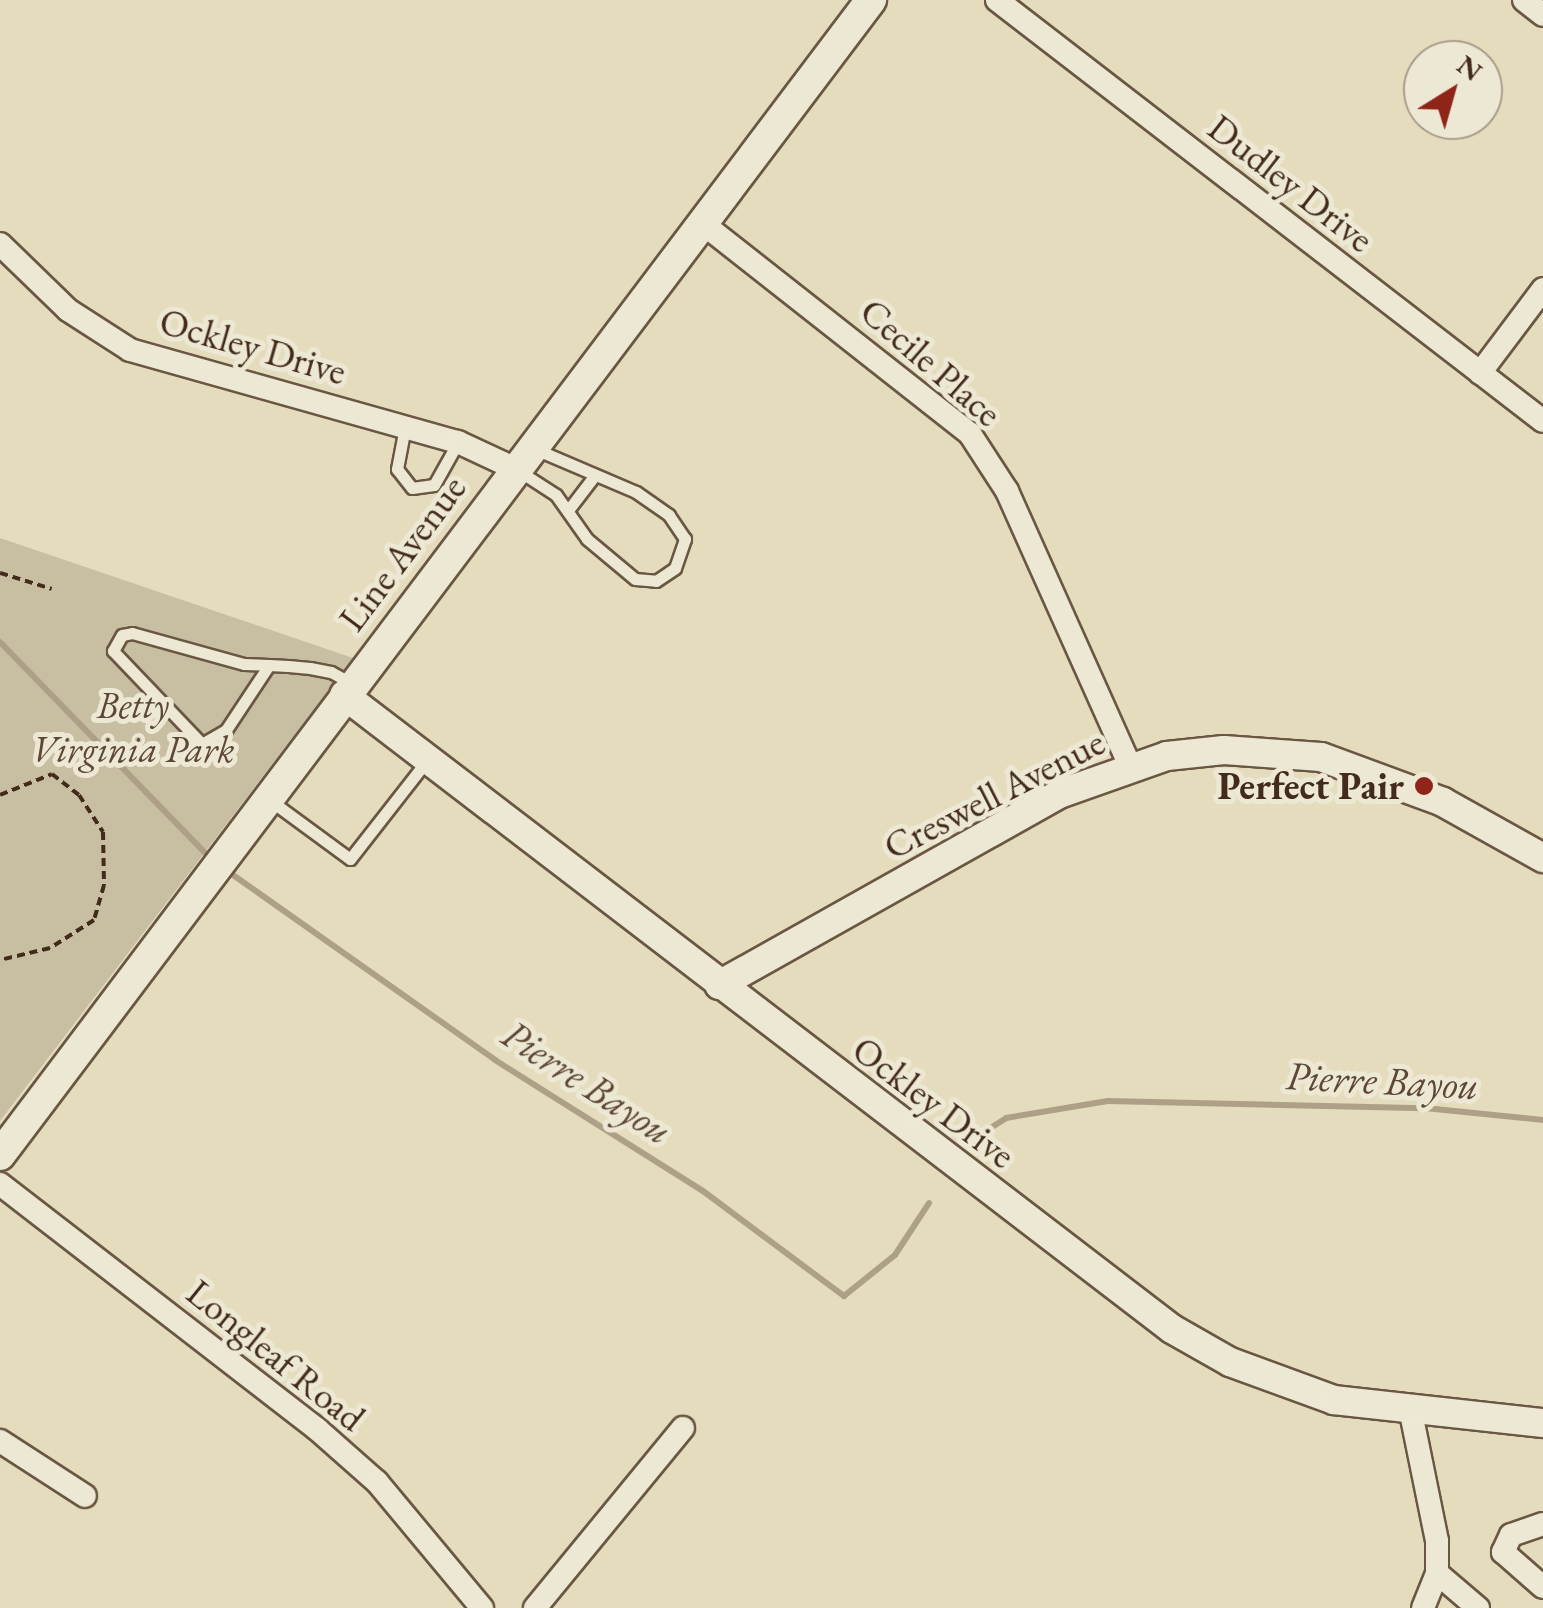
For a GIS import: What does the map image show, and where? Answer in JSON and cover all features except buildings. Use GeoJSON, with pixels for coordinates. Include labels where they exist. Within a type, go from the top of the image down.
{"type":"FeatureCollection","features":[{"type":"Feature","properties":{"kind":"main road","name":"Line Avenue"},"geometry":{"type":"LineString","coordinates":[[0,1156],[870,0]]}},
{"type":"Feature","properties":{"kind":"street","name":"Dudley Drive"},"geometry":{"type":"LineString","coordinates":[[997,0],[1543,422]]}},
{"type":"Feature","properties":{"kind":"street"},"geometry":{"type":"LineString","coordinates":[[1524,0],[1543,15]]}},
{"type":"Feature","properties":{"kind":"street","name":"Cecile Place"},"geometry":{"type":"LineString","coordinates":[[702,223],[970,434],[1007,491],[1130,766]]}},
{"type":"Feature","properties":{"kind":"street","name":"Ockley Drive"},"geometry":{"type":"LineString","coordinates":[[0,244],[68,310],[130,350],[524,458]]}},
{"type":"Feature","properties":{"kind":"street"},"geometry":{"type":"LineString","coordinates":[[1480,373],[1543,289]]}},
{"type":"Feature","properties":{"kind":"street","name":"Ockley Drive"},"geometry":{"type":"LineString","coordinates":[[349,690],[428,758],[719,986],[1172,1329],[1291,1387],[1411,1414],[1543,1423]]}},
{"type":"Feature","properties":{"kind":"street","name":"Creswell Avenue"},"geometry":{"type":"LineString","coordinates":[[719,986],[1059,794],[1130,766],[1224,750],[1321,757],[1443,802],[1543,858]]}},
{"type":"Feature","properties":{"kind":"street","name":"Longleaf Road"},"geometry":{"type":"LineString","coordinates":[[0,1184],[347,1456],[482,1608]]}},
{"type":"Feature","properties":{"kind":"street"},"geometry":{"type":"LineString","coordinates":[[1411,1414],[1437,1540],[1437,1573],[1422,1608]]}},
{"type":"Feature","properties":{"kind":"street"},"geometry":{"type":"LineString","coordinates":[[535,1608],[683,1428]]}},
{"type":"Feature","properties":{"kind":"street"},"geometry":{"type":"LineString","coordinates":[[0,1441],[85,1496]]}},
{"type":"Feature","properties":{"kind":"street"},"geometry":{"type":"LineString","coordinates":[[1543,1524],[1511,1535],[1503,1552],[1543,1587]]}},
{"type":"Feature","properties":{"kind":"street"},"geometry":{"type":"LineString","coordinates":[[1437,1573],[1478,1608]]}},
{"type":"Feature","properties":{"kind":"lane"},"geometry":{"type":"LineString","coordinates":[[405,427],[397,469],[412,488],[434,485],[458,442]]}},
{"type":"Feature","properties":{"kind":"lane"},"geometry":{"type":"LineString","coordinates":[[524,458],[595,475],[669,515],[685,539],[674,568],[656,581],[635,579],[587,539],[569,509],[524,458]]}},
{"type":"Feature","properties":{"kind":"lane"},"geometry":{"type":"LineString","coordinates":[[569,509],[595,475]]}},
{"type":"Feature","properties":{"kind":"lane"},"geometry":{"type":"LineString","coordinates":[[269,665],[226,730],[202,744],[114,651],[122,635],[132,633],[269,665],[324,670],[349,690]]}},
{"type":"Feature","properties":{"kind":"lane"},"geometry":{"type":"LineString","coordinates":[[259,809],[350,859],[428,758]]}},
{"type":"Feature","properties":{"kind":"path"},"geometry":{"type":"LineString","coordinates":[[0,573],[52,589]]}},
{"type":"Feature","properties":{"kind":"path"},"geometry":{"type":"LineString","coordinates":[[0,795],[26,779],[52,774],[80,795],[103,832],[104,884],[94,920],[50,948],[0,960]]}},
{"type":"Feature","properties":{"kind":"green space","name":"Betty Virginia Park"},"geometry":{"type":"Polygon","coordinates":[[[0,538],[353,658],[0,1121],[0,538]]]}},
{"type":"Feature","properties":{"kind":"waterway"},"geometry":{"type":"LineString","coordinates":[[0,642],[212,860]]}},
{"type":"Feature","properties":{"kind":"waterway","name":"Pierre Bayou"},"geometry":{"type":"LineString","coordinates":[[226,870],[495,1060],[703,1191],[844,1296],[895,1255],[929,1203]]}},
{"type":"Feature","properties":{"kind":"waterway","name":"Pierre Bayou"},"geometry":{"type":"LineString","coordinates":[[984,1132],[1006,1118],[1108,1101],[1425,1108],[1543,1120]]}},
{"type":"Feature","properties":{"kind":"place","name":"Perfect Pair"},"geometry":{"type":"Point","coordinates":[1424,786]}}]}
